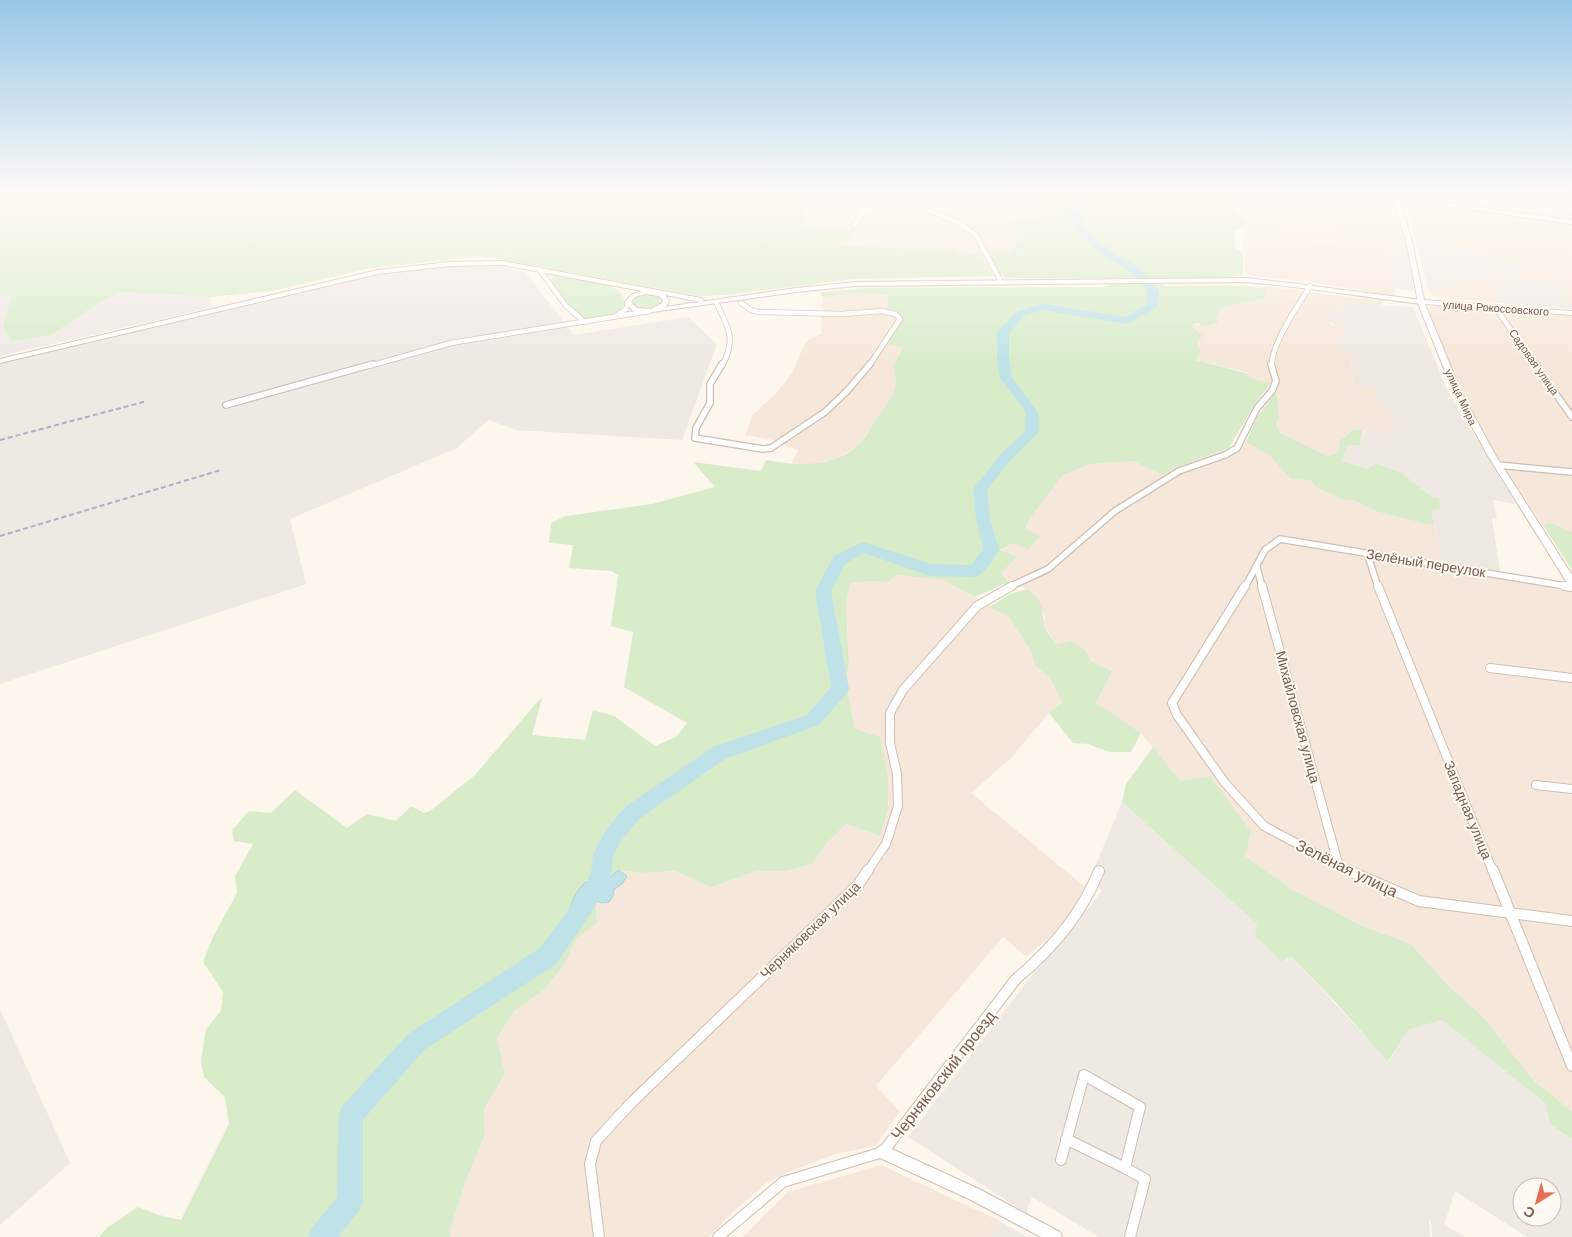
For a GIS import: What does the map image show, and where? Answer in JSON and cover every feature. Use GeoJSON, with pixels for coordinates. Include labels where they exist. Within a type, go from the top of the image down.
{"type":"FeatureCollection","features":[{"type":"Feature","properties":{"kind":"main road","name":"улица Мира"},"geometry":{"type":"LineString","coordinates":[[1410,251],[1421,302],[1461,400],[1498,465],[1572,583]]}},
{"type":"Feature","properties":{"kind":"main road","name":"улица Рокоссовского"},"geometry":{"type":"LineString","coordinates":[[1421,302],[1572,313]]}},
{"type":"Feature","properties":{"kind":"street"},"geometry":{"type":"LineString","coordinates":[[985,251],[1002,282]]}},
{"type":"Feature","properties":{"kind":"street"},"geometry":{"type":"LineString","coordinates":[[0,361],[378,272],[449,264],[503,263],[657,293],[716,302]]}},
{"type":"Feature","properties":{"kind":"street"},"geometry":{"type":"LineString","coordinates":[[539,270],[566,306],[585,322]]}},
{"type":"Feature","properties":{"kind":"street"},"geometry":{"type":"LineString","coordinates":[[226,405],[451,343],[796,290],[855,284],[1246,280],[1310,286],[1368,296],[1421,302]]}},
{"type":"Feature","properties":{"kind":"street"},"geometry":{"type":"LineString","coordinates":[[604,282],[622,290],[628,302],[634,310],[650,312],[662,307],[666,303],[664,297],[657,293],[638,293],[631,297],[628,302],[624,310],[610,318]]}},
{"type":"Feature","properties":{"kind":"street","name":"Черняковская улица"},"geometry":{"type":"LineString","coordinates":[[599,1237],[596,1228],[590,1164],[596,1141],[630,1104],[858,885],[886,844],[898,806],[897,774],[890,743],[890,713],[902,690],[978,606],[1007,588],[1048,569],[1115,511],[1180,471],[1225,455],[1237,448],[1257,408],[1272,391],[1276,381],[1270,363],[1274,351],[1285,328],[1310,286]]}},
{"type":"Feature","properties":{"kind":"street"},"geometry":{"type":"LineString","coordinates":[[716,302],[730,334],[731,347],[729,354],[709,386],[711,402],[694,434],[695,438],[763,449],[771,448],[826,412],[872,364],[900,319],[895,314],[882,311],[841,314],[758,312],[751,310],[742,303]]}},
{"type":"Feature","properties":{"kind":"street","name":"Садовая улица"},"geometry":{"type":"LineString","coordinates":[[1495,307],[1572,417]]}},
{"type":"Feature","properties":{"kind":"street"},"geometry":{"type":"LineString","coordinates":[[1498,465],[1572,472]]}},
{"type":"Feature","properties":{"kind":"street","name":"Зелёный переулок"},"geometry":{"type":"LineString","coordinates":[[1257,567],[1260,557],[1269,544],[1280,539],[1572,587]]}},
{"type":"Feature","properties":{"kind":"street","name":"Западная улица"},"geometry":{"type":"LineString","coordinates":[[1367,553],[1381,595],[1572,1066]]}},
{"type":"Feature","properties":{"kind":"street","name":"Зелёная улица"},"geometry":{"type":"LineString","coordinates":[[1257,567],[1172,704],[1177,715],[1225,783],[1264,826],[1339,867],[1419,901],[1572,921]]}},
{"type":"Feature","properties":{"kind":"street","name":"Михайловская улица"},"geometry":{"type":"LineString","coordinates":[[1257,567],[1339,867]]}},
{"type":"Feature","properties":{"kind":"street"},"geometry":{"type":"LineString","coordinates":[[1490,668],[1572,678]]}},
{"type":"Feature","properties":{"kind":"street"},"geometry":{"type":"LineString","coordinates":[[1536,785],[1572,789]]}},
{"type":"Feature","properties":{"kind":"street","name":"Черняковский проезд"},"geometry":{"type":"LineString","coordinates":[[1055,1237],[974,1194],[883,1152],[1016,979],[1039,960],[1069,923],[1090,893],[1099,871]]}},
{"type":"Feature","properties":{"kind":"street"},"geometry":{"type":"LineString","coordinates":[[1060,1160],[1084,1074],[1140,1107],[1125,1168]]}},
{"type":"Feature","properties":{"kind":"street"},"geometry":{"type":"LineString","coordinates":[[1066,1139],[1145,1180],[1130,1237]]}},
{"type":"Feature","properties":{"kind":"street"},"geometry":{"type":"LineString","coordinates":[[718,1237],[783,1182],[883,1152]]}},
{"type":"Feature","properties":{"kind":"shaded area"},"geometry":{"type":"Polygon","coordinates":[[[956,251],[981,251],[974,254],[964,255],[956,251]]]}},
{"type":"Feature","properties":{"kind":"shaded area"},"geometry":{"type":"Polygon","coordinates":[[[1244,251],[1388,251],[1395,296],[1310,282],[1245,275],[1244,251]]]}},
{"type":"Feature","properties":{"kind":"shaded area"},"geometry":{"type":"Polygon","coordinates":[[[1388,251],[1406,251],[1414,291],[1393,288],[1388,251]]]}},
{"type":"Feature","properties":{"kind":"shaded area"},"geometry":{"type":"Polygon","coordinates":[[[1418,251],[1472,251],[1526,273],[1453,284],[1429,291],[1418,251]]]}},
{"type":"Feature","properties":{"kind":"shaded area"},"geometry":{"type":"Polygon","coordinates":[[[1472,251],[1572,251],[1572,309],[1434,297],[1429,291],[1453,284],[1525,273],[1498,260],[1472,251]]]}},
{"type":"Feature","properties":{"kind":"shaded area"},"geometry":{"type":"Polygon","coordinates":[[[449,266],[501,267],[525,272],[574,335],[688,317],[717,344],[682,440],[516,430],[488,420],[457,448],[290,519],[306,584],[0,684],[0,363],[380,275],[449,266]]]}},
{"type":"Feature","properties":{"kind":"shaded area"},"geometry":{"type":"Polygon","coordinates":[[[1502,278],[1555,283],[1572,305],[1572,309],[1500,303],[1489,283],[1505,284],[1502,278]]]}},
{"type":"Feature","properties":{"kind":"shaded area"},"geometry":{"type":"Polygon","coordinates":[[[1263,286],[1382,301],[1382,307],[1339,306],[1333,310],[1330,324],[1342,328],[1346,337],[1336,337],[1351,358],[1353,385],[1375,388],[1380,402],[1397,431],[1398,438],[1365,429],[1363,431],[1353,429],[1347,436],[1338,441],[1340,448],[1335,454],[1326,456],[1280,433],[1276,424],[1279,418],[1276,393],[1271,383],[1249,378],[1249,373],[1196,360],[1201,351],[1197,347],[1195,330],[1192,325],[1218,323],[1216,318],[1221,308],[1266,298],[1263,286]]]}},
{"type":"Feature","properties":{"kind":"shaded area"},"geometry":{"type":"Polygon","coordinates":[[[123,292],[210,297],[213,307],[0,356],[0,297],[12,295],[3,325],[51,335],[100,302],[123,292]]]}},
{"type":"Feature","properties":{"kind":"shaded area"},"geometry":{"type":"Polygon","coordinates":[[[851,293],[889,295],[895,314],[900,319],[903,347],[893,366],[896,374],[893,396],[858,446],[835,459],[809,465],[792,463],[798,450],[773,440],[745,435],[753,415],[779,390],[792,373],[806,341],[821,334],[822,298],[851,293]]]}},
{"type":"Feature","properties":{"kind":"shaded area"},"geometry":{"type":"Polygon","coordinates":[[[1348,304],[1413,307],[1448,392],[1516,504],[1493,500],[1497,519],[1492,518],[1500,572],[1443,562],[1431,510],[1438,498],[1431,496],[1402,473],[1376,463],[1368,469],[1341,461],[1347,446],[1360,445],[1365,429],[1398,437],[1397,431],[1380,402],[1375,388],[1353,385],[1351,358],[1347,352],[1338,350],[1335,336],[1346,336],[1342,328],[1324,319],[1330,309],[1348,304]]]}},
{"type":"Feature","properties":{"kind":"shaded area"},"geometry":{"type":"Polygon","coordinates":[[[1433,306],[1572,316],[1572,570],[1470,412],[1428,309],[1433,306]]]}},
{"type":"Feature","properties":{"kind":"shaded area"},"geometry":{"type":"Polygon","coordinates":[[[1246,442],[1269,455],[1291,478],[1310,480],[1342,499],[1356,501],[1378,512],[1426,524],[1434,524],[1443,562],[1569,585],[1572,589],[1572,1111],[1535,1082],[1483,1017],[1446,983],[1411,944],[1360,925],[1293,890],[1245,856],[1180,782],[1141,733],[1096,704],[1111,671],[1091,661],[1085,650],[1056,644],[1044,624],[1045,616],[1027,589],[1007,580],[1001,573],[1016,557],[1000,551],[1014,543],[1039,538],[1026,529],[1030,518],[1063,475],[1090,464],[1133,461],[1162,475],[1172,469],[1246,442]]]}},
{"type":"Feature","properties":{"kind":"shaded area"},"geometry":{"type":"Polygon","coordinates":[[[897,575],[943,580],[1009,617],[1031,651],[1035,665],[1050,678],[1062,702],[1049,713],[1011,758],[971,793],[1085,887],[1071,912],[1053,935],[1026,956],[1003,937],[876,1086],[900,1112],[875,1146],[835,1154],[786,1173],[765,1184],[730,1215],[709,1237],[451,1237],[450,1231],[466,1180],[485,1135],[484,1109],[505,1074],[497,1038],[514,1011],[544,990],[565,964],[576,939],[597,923],[595,902],[618,870],[644,873],[675,871],[711,887],[757,871],[788,871],[812,864],[827,843],[846,824],[880,836],[846,682],[849,663],[846,604],[850,583],[888,582],[897,575]]]}},
{"type":"Feature","properties":{"kind":"shaded area"},"geometry":{"type":"Polygon","coordinates":[[[1122,802],[1257,924],[1283,962],[1291,956],[1389,1062],[1408,1030],[1442,1020],[1546,1104],[1550,1124],[1572,1139],[1572,1237],[1527,1237],[1455,1191],[1444,1225],[1466,1237],[1432,1237],[1431,1220],[1429,1219],[1430,1237],[1099,1237],[1032,1197],[1026,1213],[908,1137],[1029,979],[1102,891],[1090,879],[1122,802]]]}},
{"type":"Feature","properties":{"kind":"shaded area"},"geometry":{"type":"Polygon","coordinates":[[[0,1009],[70,1163],[0,1225],[0,1009]]]}},
{"type":"Feature","properties":{"kind":"shaded area"},"geometry":{"type":"Polygon","coordinates":[[[881,1165],[998,1220],[991,1237],[743,1237],[788,1192],[881,1165]]]}},
{"type":"Feature","properties":{"kind":"shaded area"},"geometry":{"type":"Polygon","coordinates":[[[998,1220],[1027,1237],[991,1237],[998,1220]]]}},
{"type":"Feature","properties":{"kind":"green space"},"geometry":{"type":"Polygon","coordinates":[[[0,251],[956,251],[964,255],[980,251],[993,276],[853,279],[725,295],[700,296],[481,256],[366,269],[272,291],[210,297],[123,292],[100,302],[51,335],[11,341],[3,325],[12,295],[0,297],[0,251]]]}},
{"type":"Feature","properties":{"kind":"green space"},"geometry":{"type":"Polygon","coordinates":[[[984,251],[1239,251],[1243,253],[1243,275],[1222,278],[1006,278],[995,271],[984,251]]]}},
{"type":"Feature","properties":{"kind":"green space"},"geometry":{"type":"Polygon","coordinates":[[[558,275],[587,279],[608,285],[623,296],[625,304],[617,312],[607,316],[585,319],[565,300],[551,280],[552,277],[558,275]]]}},
{"type":"Feature","properties":{"kind":"green space"},"geometry":{"type":"Polygon","coordinates":[[[1159,283],[1165,286],[1264,288],[1266,298],[1221,308],[1216,318],[1218,323],[1204,326],[1198,323],[1192,325],[1195,330],[1203,335],[1197,342],[1201,351],[1196,360],[1249,374],[1249,378],[1271,383],[1253,407],[1229,448],[1172,469],[1162,475],[1133,461],[1090,464],[1063,475],[1030,518],[1026,528],[1040,537],[1028,549],[1014,543],[1000,550],[1017,557],[1001,573],[1009,582],[975,597],[943,580],[897,575],[888,582],[850,583],[846,604],[849,663],[846,682],[855,729],[880,737],[888,779],[888,809],[880,836],[846,824],[827,843],[812,864],[788,871],[757,871],[711,887],[675,871],[644,873],[618,870],[612,876],[599,875],[586,880],[586,897],[595,902],[597,923],[576,939],[565,964],[544,990],[514,1011],[497,1038],[505,1074],[484,1109],[485,1135],[466,1180],[450,1231],[451,1237],[99,1237],[107,1228],[138,1207],[159,1215],[181,1220],[229,1124],[225,1097],[204,1077],[201,1061],[206,1029],[221,1011],[223,992],[203,962],[213,937],[237,893],[235,876],[253,844],[234,841],[232,830],[249,811],[271,813],[295,790],[347,828],[367,814],[396,821],[411,806],[424,813],[430,811],[475,775],[542,698],[532,735],[585,740],[593,710],[614,716],[655,746],[676,737],[687,723],[624,687],[633,632],[611,626],[618,575],[611,571],[569,568],[573,545],[549,543],[551,523],[566,516],[652,504],[715,487],[693,462],[761,471],[766,460],[814,464],[837,458],[857,446],[887,404],[895,387],[893,366],[903,347],[884,344],[899,319],[887,308],[888,295],[851,293],[822,298],[820,292],[869,288],[1104,287],[1113,284],[1159,283]]]}},
{"type":"Feature","properties":{"kind":"green space"},"geometry":{"type":"Polygon","coordinates":[[[645,294],[654,294],[660,298],[660,303],[654,307],[647,308],[633,305],[634,298],[645,294]]]}},
{"type":"Feature","properties":{"kind":"green space"},"geometry":{"type":"Polygon","coordinates":[[[1276,392],[1279,418],[1276,424],[1280,433],[1327,456],[1335,454],[1340,448],[1338,441],[1347,436],[1353,429],[1363,431],[1360,445],[1347,446],[1342,461],[1368,469],[1376,463],[1402,473],[1431,496],[1438,498],[1441,508],[1431,510],[1434,524],[1426,524],[1378,512],[1356,501],[1342,499],[1317,488],[1310,480],[1291,479],[1269,455],[1246,442],[1257,417],[1276,392]]]}},
{"type":"Feature","properties":{"kind":"green space"},"geometry":{"type":"Polygon","coordinates":[[[1548,523],[1557,525],[1572,533],[1572,570],[1544,526],[1548,523]]]}},
{"type":"Feature","properties":{"kind":"green space"},"geometry":{"type":"Polygon","coordinates":[[[1027,589],[1039,600],[1045,626],[1056,644],[1072,641],[1085,650],[1091,661],[1112,671],[1096,703],[1141,733],[1131,752],[1110,752],[1088,744],[1073,743],[1049,713],[1062,702],[1050,678],[1035,665],[1031,651],[1009,617],[989,607],[1012,593],[1027,589]]]}},
{"type":"Feature","properties":{"kind":"green space"},"geometry":{"type":"Polygon","coordinates":[[[1153,747],[1180,781],[1210,776],[1251,831],[1245,856],[1293,890],[1360,925],[1411,944],[1446,983],[1483,1017],[1535,1082],[1572,1111],[1572,1139],[1550,1124],[1546,1104],[1442,1020],[1408,1030],[1388,1062],[1339,1006],[1291,956],[1282,962],[1255,936],[1257,924],[1122,802],[1126,784],[1153,747]]]}},
{"type":"Feature","properties":{"kind":"water"},"geometry":{"type":"Polygon","coordinates":[[[618,870],[627,876],[622,884],[614,889],[613,896],[609,902],[602,903],[586,897],[578,918],[571,919],[571,905],[582,885],[599,876],[612,876],[618,870]]]}},
{"type":"Feature","properties":{"kind":"waterway"},"geometry":{"type":"LineString","coordinates":[[321,1237],[350,1202],[351,1115],[416,1042],[548,956],[586,903],[601,875],[603,855],[614,835],[632,813],[719,753],[813,720],[840,689],[823,591],[839,560],[863,547],[930,570],[975,571],[991,550],[983,519],[980,489],[1005,458],[1032,432],[1032,412],[1006,378],[1003,358],[1003,332],[1020,314],[1043,307],[1128,321],[1151,307],[1153,290],[1131,267],[1104,251]]}},
{"type":"Feature","properties":{"kind":"railway"},"geometry":{"type":"LineString","coordinates":[[0,440],[147,401]]}},
{"type":"Feature","properties":{"kind":"railway"},"geometry":{"type":"LineString","coordinates":[[0,536],[221,470]]}}]}
